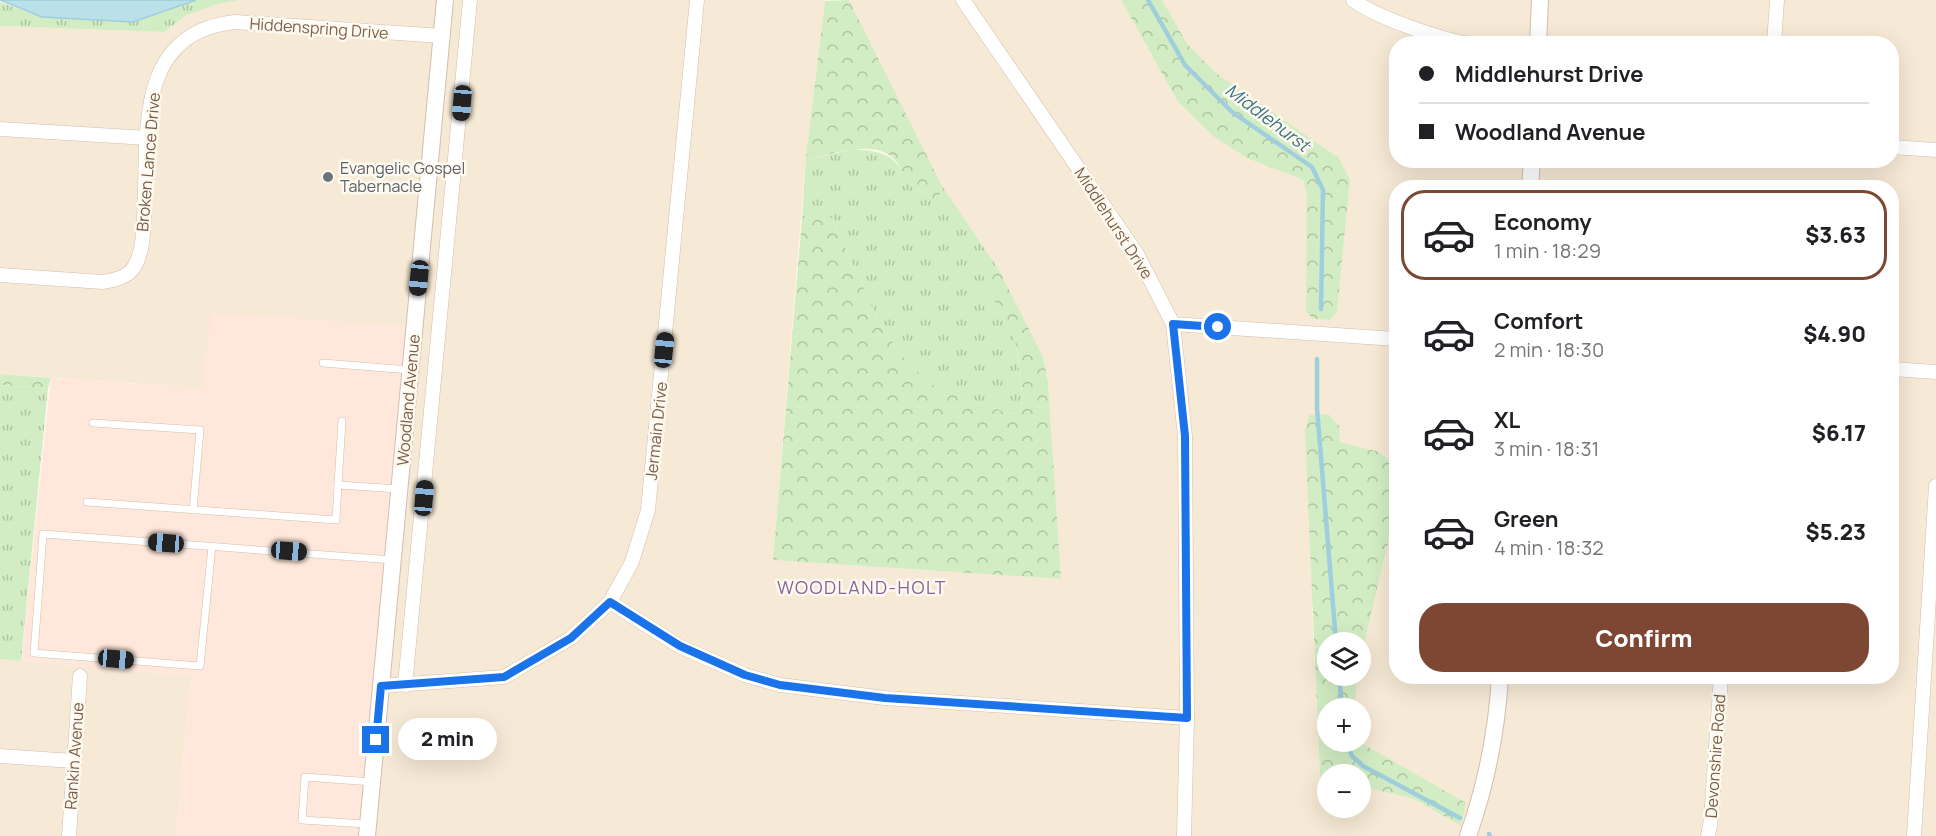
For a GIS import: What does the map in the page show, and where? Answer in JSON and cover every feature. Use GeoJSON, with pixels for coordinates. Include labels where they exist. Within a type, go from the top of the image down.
{"type":"FeatureCollection","features":[{"type":"Feature","properties":{"kind":"street","name":"Woodland Avenue"},"geometry":{"type":"LineString","coordinates":[[367,830],[445,0]]}},
{"type":"Feature","properties":{"kind":"street"},"geometry":{"type":"LineString","coordinates":[[405,685],[470,0]]}},
{"type":"Feature","properties":{"kind":"street","name":"Jermain Drive"},"geometry":{"type":"LineString","coordinates":[[381,686],[504,677],[571,638],[610,602],[632,562],[648,510],[697,0]]}},
{"type":"Feature","properties":{"kind":"street","name":"Middlehurst Drive"},"geometry":{"type":"LineString","coordinates":[[963,0],[1137,254],[1173,324]]}},
{"type":"Feature","properties":{"kind":"street"},"geometry":{"type":"LineString","coordinates":[[1353,0],[1365,9],[1440,36]]}},
{"type":"Feature","properties":{"kind":"street"},"geometry":{"type":"LineString","coordinates":[[1538,36],[1540,0]]}},
{"type":"Feature","properties":{"kind":"street"},"geometry":{"type":"LineString","coordinates":[[1775,36],[1777,0]]}},
{"type":"Feature","properties":{"kind":"street","name":"Hiddenspring Drive"},"geometry":{"type":"LineString","coordinates":[[198,31],[215,24],[235,22],[442,36]]}},
{"type":"Feature","properties":{"kind":"street","name":"Broken Lance Drive"},"geometry":{"type":"LineString","coordinates":[[0,275],[103,282],[118,279],[131,272],[137,260],[142,236],[149,113],[156,78],[172,51],[182,41],[198,31]]}},
{"type":"Feature","properties":{"kind":"street"},"geometry":{"type":"LineString","coordinates":[[0,129],[148,138]]}},
{"type":"Feature","properties":{"kind":"street"},"geometry":{"type":"LineString","coordinates":[[1899,147],[1936,150]]}},
{"type":"Feature","properties":{"kind":"street"},"geometry":{"type":"LineString","coordinates":[[1184,836],[1187,718],[1185,436],[1173,324],[1389,339]]}},
{"type":"Feature","properties":{"kind":"street"},"geometry":{"type":"LineString","coordinates":[[1899,369],[1936,372]]}},
{"type":"Feature","properties":{"kind":"street"},"geometry":{"type":"LineString","coordinates":[[1914,836],[1936,486]]}},
{"type":"Feature","properties":{"kind":"street"},"geometry":{"type":"LineString","coordinates":[[610,602],[680,646],[745,675],[780,685],[885,698],[1187,718]]}},
{"type":"Feature","properties":{"kind":"street","name":"Rankin Avenue"},"geometry":{"type":"LineString","coordinates":[[69,836],[80,676]]}},
{"type":"Feature","properties":{"kind":"street"},"geometry":{"type":"LineString","coordinates":[[1468,836],[1491,751],[1499,684]]}},
{"type":"Feature","properties":{"kind":"street","name":"Devonshire Road"},"geometry":{"type":"LineString","coordinates":[[1708,836],[1720,684]]}},
{"type":"Feature","properties":{"kind":"street"},"geometry":{"type":"LineString","coordinates":[[0,756],[74,761]]}},
{"type":"Feature","properties":{"kind":"lane"},"geometry":{"type":"LineString","coordinates":[[323,363],[410,370]]}},
{"type":"Feature","properties":{"kind":"lane"},"geometry":{"type":"LineString","coordinates":[[87,502],[336,520],[342,421]]}},
{"type":"Feature","properties":{"kind":"lane"},"geometry":{"type":"LineString","coordinates":[[93,423],[200,430],[193,510]]}},
{"type":"Feature","properties":{"kind":"lane"},"geometry":{"type":"LineString","coordinates":[[338,485],[399,489]]}},
{"type":"Feature","properties":{"kind":"lane"},"geometry":{"type":"LineString","coordinates":[[212,546],[200,666],[34,652],[44,534],[212,546],[393,560]]}},
{"type":"Feature","properties":{"kind":"lane"},"geometry":{"type":"LineString","coordinates":[[367,830],[302,820],[305,777],[372,782]]}},
{"type":"Feature","properties":{"kind":"shaded area"},"geometry":{"type":"Polygon","coordinates":[[[240,0],[825,0],[806,155],[773,560],[1061,579],[1048,382],[1043,357],[999,270],[942,186],[849,0],[1121,0],[1178,102],[1214,137],[1247,158],[1303,180],[1307,196],[1313,319],[1330,320],[1337,312],[1350,180],[1339,158],[1216,73],[1187,45],[1162,0],[1936,0],[1936,836],[365,836],[202,388],[0,374],[0,26],[164,32],[187,15],[218,4],[240,0]]]}},
{"type":"Feature","properties":{"kind":"shaded area"},"geometry":{"type":"Polygon","coordinates":[[[211,313],[413,326],[366,836],[176,836],[191,676],[21,661],[51,378],[202,388],[211,313]]]}},
{"type":"Feature","properties":{"kind":"shaded area"},"geometry":{"type":"Polygon","coordinates":[[[0,659],[191,676],[176,836],[0,836],[0,659]]]}},
{"type":"Feature","properties":{"kind":"green space"},"geometry":{"type":"Polygon","coordinates":[[[196,0],[240,0],[218,4],[187,15],[164,32],[0,26],[0,2],[42,17],[133,22],[196,0]]]}},
{"type":"Feature","properties":{"kind":"green space"},"geometry":{"type":"Polygon","coordinates":[[[849,0],[942,186],[939,197],[927,198],[915,191],[897,163],[885,153],[865,149],[842,151],[812,159],[806,155],[825,1],[849,0]]]}},
{"type":"Feature","properties":{"kind":"green space"},"geometry":{"type":"Polygon","coordinates":[[[1121,0],[1162,0],[1187,44],[1216,73],[1339,158],[1350,180],[1337,312],[1330,320],[1313,319],[1306,311],[1307,196],[1303,180],[1247,158],[1214,137],[1178,102],[1121,0]]]}},
{"type":"Feature","properties":{"kind":"green space"},"geometry":{"type":"Polygon","coordinates":[[[853,149],[886,155],[892,159],[917,192],[939,197],[942,186],[999,270],[990,267],[984,274],[987,286],[1016,344],[1023,401],[1019,413],[1010,414],[936,387],[906,361],[880,325],[832,218],[810,215],[802,219],[806,155],[812,159],[853,149]]]}},
{"type":"Feature","properties":{"kind":"green space"},"geometry":{"type":"Polygon","coordinates":[[[824,213],[832,218],[880,325],[906,361],[936,387],[1010,414],[1019,413],[1023,401],[1016,344],[987,286],[984,273],[990,267],[999,270],[1043,357],[1048,382],[1061,579],[773,560],[802,219],[824,213]]]}},
{"type":"Feature","properties":{"kind":"green space"},"geometry":{"type":"Polygon","coordinates":[[[0,374],[51,378],[48,388],[0,385],[0,374]]]}},
{"type":"Feature","properties":{"kind":"green space"},"geometry":{"type":"Polygon","coordinates":[[[0,385],[48,388],[21,661],[0,659],[0,385]]]}},
{"type":"Feature","properties":{"kind":"green space"},"geometry":{"type":"Polygon","coordinates":[[[1328,414],[1339,426],[1340,442],[1380,452],[1389,461],[1389,538],[1367,632],[1317,632],[1317,686],[1356,686],[1356,698],[1317,698],[1317,708],[1305,430],[1309,415],[1328,414]]]}},
{"type":"Feature","properties":{"kind":"green space"},"geometry":{"type":"Polygon","coordinates":[[[1371,748],[1466,803],[1461,826],[1414,799],[1371,788],[1371,764],[1319,764],[1319,752],[1371,752],[1371,748]]]}},
{"type":"Feature","properties":{"kind":"water"},"geometry":{"type":"Polygon","coordinates":[[[0,0],[196,0],[133,22],[42,17],[0,0]]]}},
{"type":"Feature","properties":{"kind":"waterway","name":"Middlehurst"},"geometry":{"type":"LineString","coordinates":[[1148,0],[1185,65],[1232,112],[1312,167],[1323,190],[1321,309]]}},
{"type":"Feature","properties":{"kind":"waterway","name":"Middlehurst"},"geometry":{"type":"LineString","coordinates":[[1317,359],[1317,408],[1335,632]]}},
{"type":"Feature","properties":{"kind":"waterway","name":"Middlehurst"},"geometry":{"type":"LineString","coordinates":[[1340,686],[1341,698]]}},
{"type":"Feature","properties":{"kind":"waterway","name":"Middlehurst"},"geometry":{"type":"LineString","coordinates":[[1350,752],[1363,766],[1460,818]]}},
{"type":"Feature","properties":{"kind":"place","name":"Evangelic Gospel Tabernacle"},"geometry":{"type":"Point","coordinates":[328,177]}},
{"type":"Feature","properties":{"kind":"district","name":"WOODLAND-HOLT"},"geometry":{"type":"Point","coordinates":[862,587]}},
{"type":"Feature","properties":{"kind":"route"},"geometry":{"type":"LineString","coordinates":[[376,740],[381,686],[504,677],[571,638],[610,602],[680,646],[745,675],[780,685],[885,698],[1187,718],[1185,436],[1173,324],[1218,327]]}}]}
